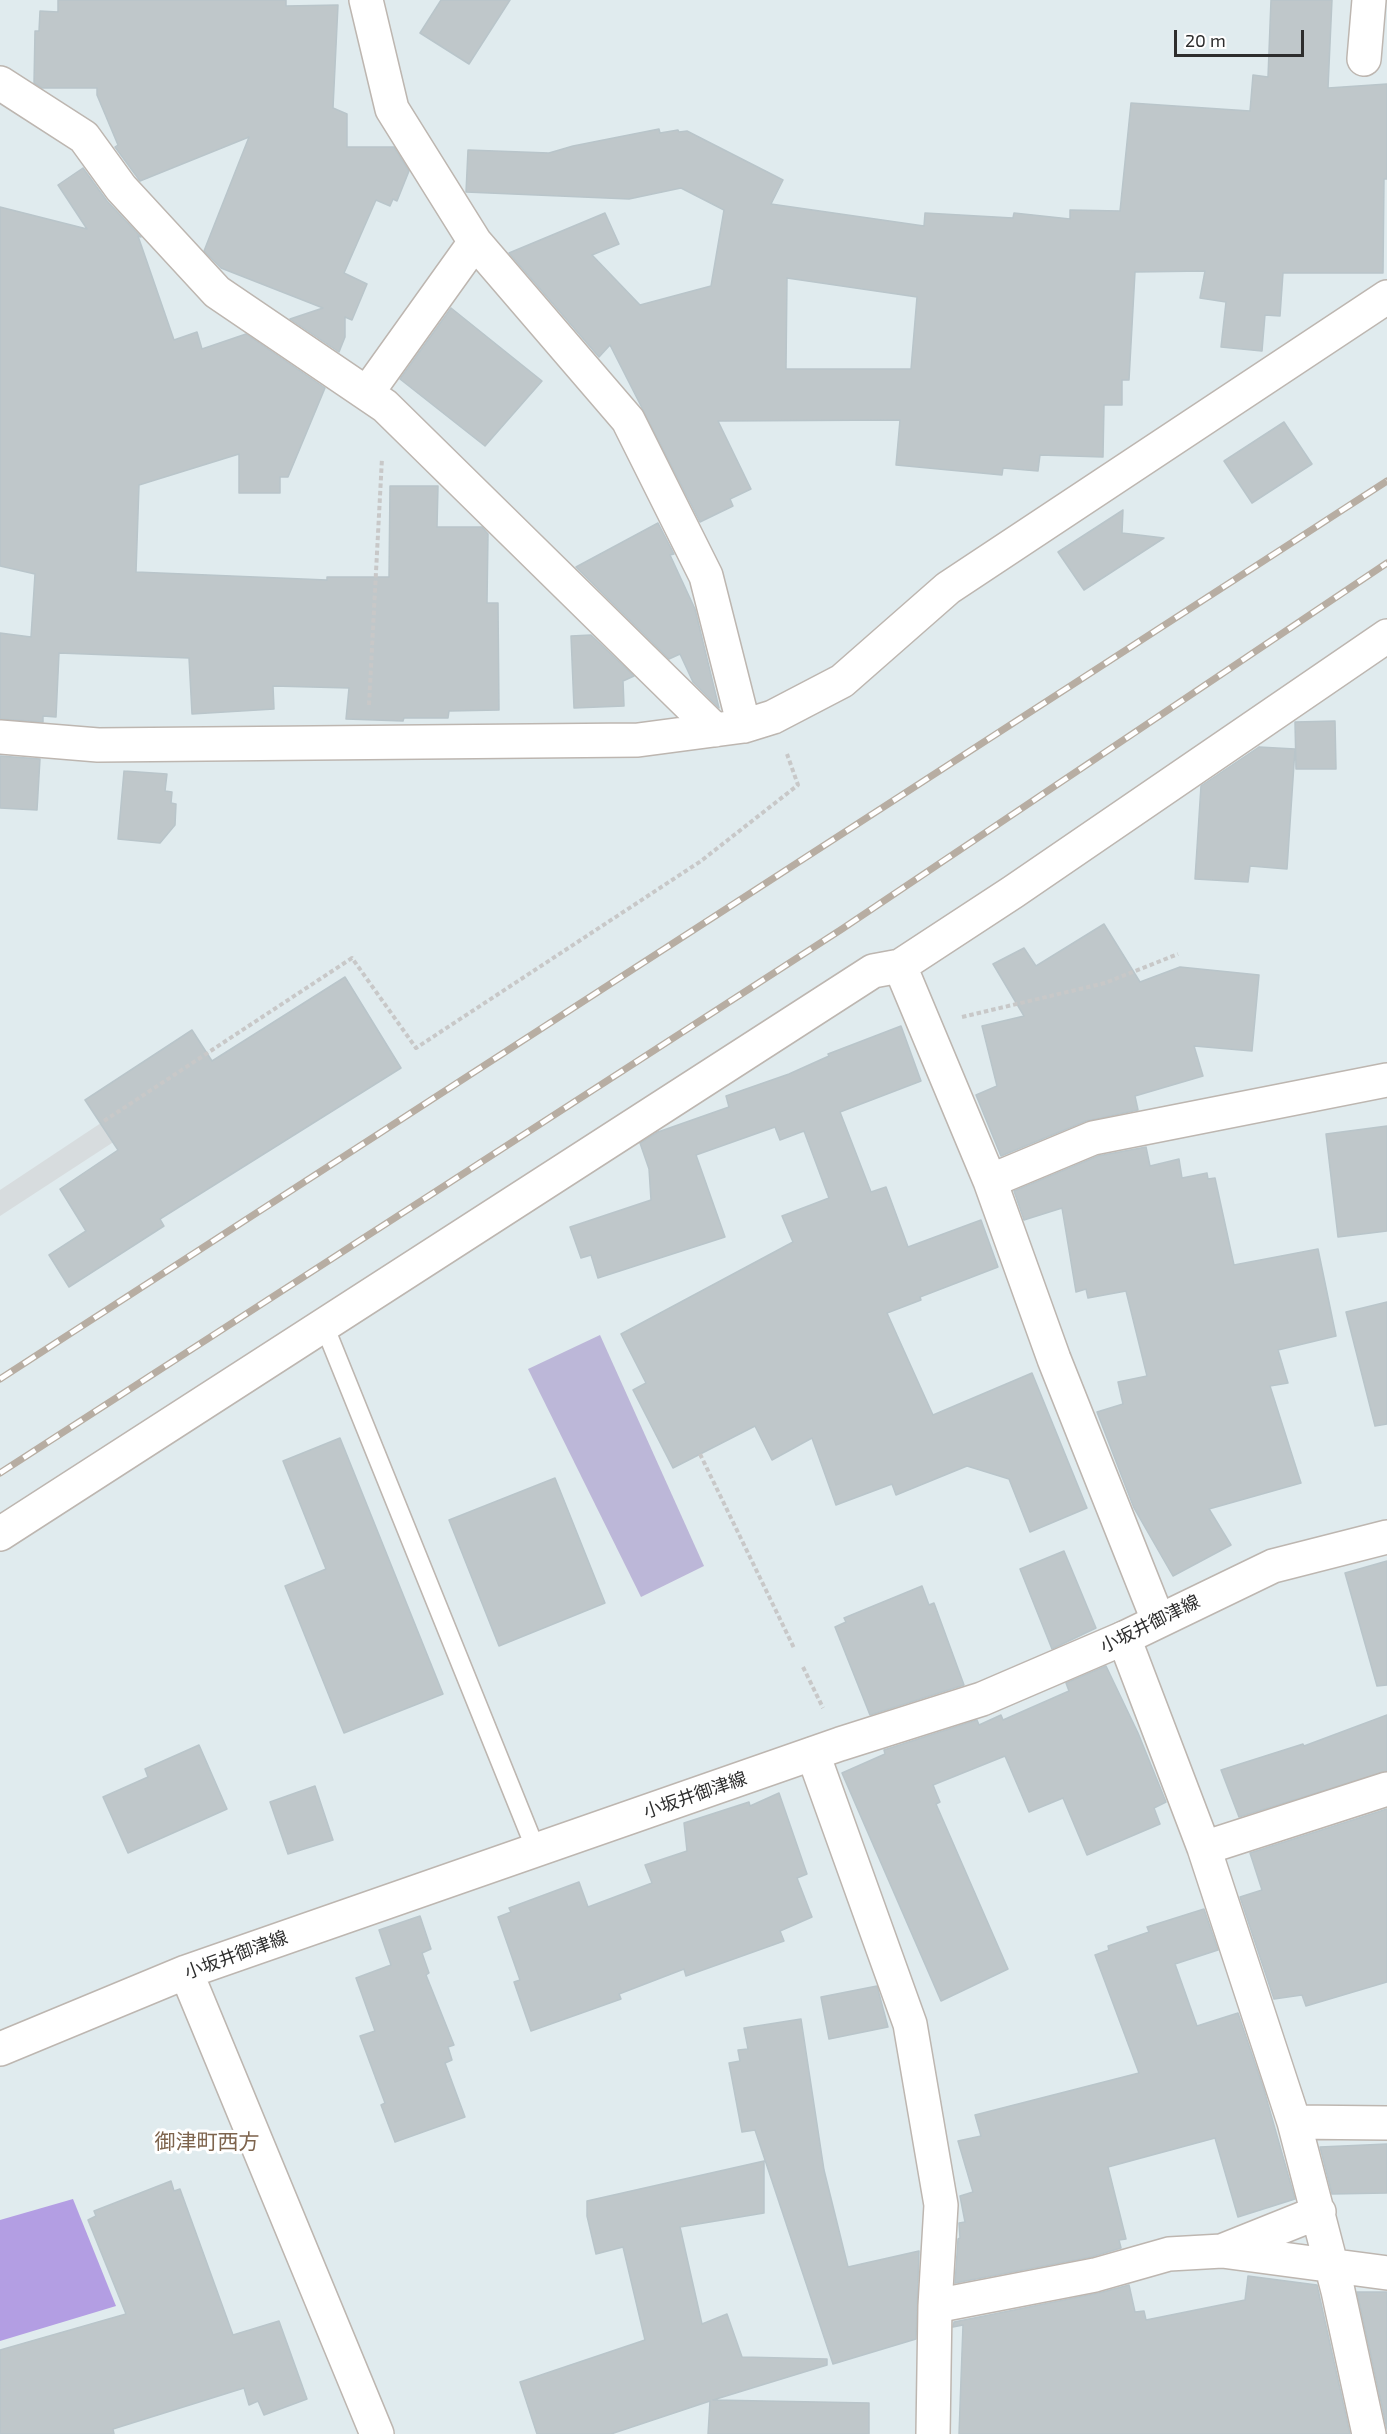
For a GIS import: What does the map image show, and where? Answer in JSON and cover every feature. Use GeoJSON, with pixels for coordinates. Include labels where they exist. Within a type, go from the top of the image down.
{"type":"FeatureCollection","features":[{"type":"Feature","properties":{"kind":"street"},"geometry":{"type":"LineString","coordinates":[[366,0],[393,109],[476,242],[628,420],[706,576],[744,724]]}},
{"type":"Feature","properties":{"kind":"street"},"geometry":{"type":"LineString","coordinates":[[1364,59],[1369,0]]}},
{"type":"Feature","properties":{"kind":"street"},"geometry":{"type":"LineString","coordinates":[[0,82],[84,136],[121,188],[217,292],[376,400],[744,724]]}},
{"type":"Feature","properties":{"kind":"street"},"geometry":{"type":"LineString","coordinates":[[376,400],[476,242]]}},
{"type":"Feature","properties":{"kind":"street"},"geometry":{"type":"LineString","coordinates":[[0,737],[98,745],[638,740],[744,724],[842,681],[948,588],[1387,297]]}},
{"type":"Feature","properties":{"kind":"street"},"geometry":{"type":"LineString","coordinates":[[0,1534],[873,971],[900,966],[1013,892],[1387,636]]}},
{"type":"Feature","properties":{"kind":"street"},"geometry":{"type":"LineString","coordinates":[[900,966],[923,1026],[990,1180],[1054,1359],[1158,1620]]}},
{"type":"Feature","properties":{"kind":"street"},"geometry":{"type":"LineString","coordinates":[[990,1180],[1093,1138],[1387,1080]]}},
{"type":"Feature","properties":{"kind":"street","name":"小坂井御津線"},"geometry":{"type":"LineString","coordinates":[[0,2049],[186,1972],[813,1754],[982,1699],[1124,1638],[1273,1566],[1387,1537]]}},
{"type":"Feature","properties":{"kind":"street"},"geometry":{"type":"LineString","coordinates":[[1124,1638],[1204,1848],[1294,2122],[1331,2264],[1369,2434]]}},
{"type":"Feature","properties":{"kind":"street"},"geometry":{"type":"LineString","coordinates":[[813,1754],[910,2024],[941,2205],[935,2306],[933,2434]]}},
{"type":"Feature","properties":{"kind":"street"},"geometry":{"type":"LineString","coordinates":[[1204,1848],[1387,1789]]}},
{"type":"Feature","properties":{"kind":"street"},"geometry":{"type":"LineString","coordinates":[[186,1972],[377,2434]]}},
{"type":"Feature","properties":{"kind":"street"},"geometry":{"type":"LineString","coordinates":[[1294,2122],[1387,2123]]}},
{"type":"Feature","properties":{"kind":"street"},"geometry":{"type":"LineString","coordinates":[[1222,2251],[1318,2212]]}},
{"type":"Feature","properties":{"kind":"street"},"geometry":{"type":"LineString","coordinates":[[935,2306],[1095,2275],[1169,2254],[1222,2251],[1387,2273]]}},
{"type":"Feature","properties":{"kind":"lane"},"geometry":{"type":"LineString","coordinates":[[324,1324],[536,1850]]}},
{"type":"Feature","properties":{"kind":"path"},"geometry":{"type":"LineString","coordinates":[[367,744],[376,400]]}},
{"type":"Feature","properties":{"kind":"path"},"geometry":{"type":"LineString","coordinates":[[104,1121],[351,958],[416,1048],[701,861],[798,785],[744,724]]}},
{"type":"Feature","properties":{"kind":"path"},"geometry":{"type":"LineString","coordinates":[[923,1026],[1105,983],[1178,954]]}},
{"type":"Feature","properties":{"kind":"path"},"geometry":{"type":"LineString","coordinates":[[700,1454],[794,1648]]}},
{"type":"Feature","properties":{"kind":"shaded area"},"geometry":{"type":"Polygon","coordinates":[[[104,1121],[115,1141],[0,1216],[0,1190],[104,1121]]]}},
{"type":"Feature","properties":{"kind":"shaded area"},"geometry":{"type":"Polygon","coordinates":[[[600,1335],[704,1566],[641,1597],[528,1369],[600,1335]]]}},
{"type":"Feature","properties":{"kind":"shaded area"},"geometry":{"type":"Polygon","coordinates":[[[73,2199],[116,2306],[0,2341],[0,2220],[73,2199]]]}},
{"type":"Feature","properties":{"kind":"building"},"geometry":{"type":"Polygon","coordinates":[[[58,0],[286,0],[286,6],[338,5],[333,108],[347,114],[347,147],[394,147],[409,171],[397,201],[393,199],[390,206],[376,200],[344,273],[367,284],[352,320],[345,317],[345,337],[339,352],[290,319],[323,308],[221,268],[204,251],[249,137],[140,181],[115,147],[118,145],[97,95],[97,88],[42,88],[34,83],[35,31],[39,31],[40,11],[58,12],[58,0]]]}},
{"type":"Feature","properties":{"kind":"building"},"geometry":{"type":"Polygon","coordinates":[[[441,0],[510,0],[469,64],[420,33],[441,0]]]}},
{"type":"Feature","properties":{"kind":"building"},"geometry":{"type":"Polygon","coordinates":[[[1271,0],[1332,0],[1328,88],[1387,84],[1387,179],[1384,179],[1383,273],[1283,273],[1280,316],[1265,315],[1262,351],[1221,347],[1226,302],[1200,298],[1205,271],[1135,272],[1129,380],[1122,380],[1122,405],[1104,405],[1103,457],[1040,455],[1038,471],[1003,468],[1002,475],[896,465],[900,420],[718,421],[751,489],[730,499],[733,506],[700,522],[610,345],[599,357],[509,253],[605,213],[619,244],[592,255],[640,305],[711,286],[724,210],[681,188],[629,199],[466,192],[468,150],[549,153],[659,129],[660,133],[687,131],[783,180],[771,204],[924,226],[925,213],[1013,218],[1014,213],[1070,219],[1070,210],[1120,211],[1131,103],[1250,111],[1253,75],[1268,77],[1271,0]],[[787,278],[786,369],[911,369],[917,297],[787,278]]]}},
{"type":"Feature","properties":{"kind":"building"},"geometry":{"type":"Polygon","coordinates":[[[83,168],[107,201],[141,237],[138,236],[174,340],[197,332],[202,349],[246,334],[325,388],[288,477],[280,477],[280,493],[239,493],[239,454],[139,485],[136,572],[327,580],[327,577],[389,577],[390,486],[438,486],[437,527],[482,527],[488,534],[487,603],[498,603],[499,710],[449,711],[448,718],[404,718],[403,721],[346,719],[349,688],[273,686],[274,709],[192,714],[189,658],[59,653],[56,717],[43,716],[43,722],[0,719],[0,633],[31,637],[35,574],[0,566],[0,207],[87,229],[58,185],[83,168]]]}},
{"type":"Feature","properties":{"kind":"building"},"geometry":{"type":"Polygon","coordinates":[[[451,308],[542,381],[485,446],[400,379],[451,308]]]}},
{"type":"Feature","properties":{"kind":"building"},"geometry":{"type":"Polygon","coordinates":[[[1284,422],[1312,464],[1252,503],[1224,461],[1284,422]]]}},
{"type":"Feature","properties":{"kind":"building"},"geometry":{"type":"Polygon","coordinates":[[[1123,510],[1122,533],[1164,538],[1084,590],[1058,552],[1123,510]]]}},
{"type":"Feature","properties":{"kind":"building"},"geometry":{"type":"Polygon","coordinates":[[[658,523],[674,554],[670,555],[695,609],[719,708],[693,682],[680,654],[669,659],[576,567],[658,523]]]}},
{"type":"Feature","properties":{"kind":"building"},"geometry":{"type":"Polygon","coordinates":[[[591,635],[634,676],[623,681],[624,706],[574,708],[571,636],[591,635]]]}},
{"type":"Feature","properties":{"kind":"building"},"geometry":{"type":"Polygon","coordinates":[[[1335,721],[1336,769],[1296,769],[1295,722],[1335,721]]]}},
{"type":"Feature","properties":{"kind":"building"},"geometry":{"type":"Polygon","coordinates":[[[1259,747],[1295,749],[1287,869],[1250,866],[1248,882],[1195,879],[1201,786],[1259,747]]]}},
{"type":"Feature","properties":{"kind":"building"},"geometry":{"type":"Polygon","coordinates":[[[0,756],[40,759],[37,810],[0,808],[0,756]]]}},
{"type":"Feature","properties":{"kind":"building"},"geometry":{"type":"Polygon","coordinates":[[[124,771],[167,774],[165,791],[172,792],[171,803],[176,804],[175,825],[160,843],[118,839],[124,771]]]}},
{"type":"Feature","properties":{"kind":"building"},"geometry":{"type":"Polygon","coordinates":[[[1104,924],[1140,982],[1180,967],[1259,975],[1252,1051],[1194,1046],[1203,1076],[1135,1096],[1138,1110],[1086,1121],[1001,1156],[976,1095],[997,1086],[982,1026],[1024,1016],[993,964],[1024,948],[1036,966],[1104,924]]]}},
{"type":"Feature","properties":{"kind":"building"},"geometry":{"type":"Polygon","coordinates":[[[345,977],[401,1068],[160,1219],[164,1226],[69,1287],[49,1255],[86,1231],[60,1189],[118,1150],[85,1100],[192,1030],[212,1061],[345,977]]]}},
{"type":"Feature","properties":{"kind":"building"},"geometry":{"type":"Polygon","coordinates":[[[901,1026],[921,1081],[840,1112],[871,1192],[886,1187],[908,1247],[981,1220],[998,1267],[920,1297],[921,1300],[887,1313],[933,1415],[1032,1373],[1087,1508],[1030,1532],[1009,1479],[967,1466],[896,1495],[892,1484],[836,1505],[812,1438],[772,1460],[755,1426],[673,1468],[633,1390],[646,1383],[621,1334],[793,1242],[782,1216],[829,1198],[804,1131],[780,1140],[775,1127],[696,1155],[725,1237],[598,1278],[591,1255],[581,1258],[570,1227],[651,1200],[649,1169],[640,1143],[658,1132],[729,1107],[726,1096],[789,1074],[829,1056],[828,1054],[901,1026]]]}},
{"type":"Feature","properties":{"kind":"building"},"geometry":{"type":"Polygon","coordinates":[[[1387,1126],[1387,1231],[1338,1237],[1326,1134],[1387,1126]]]}},
{"type":"Feature","properties":{"kind":"building"},"geometry":{"type":"Polygon","coordinates":[[[1146,1147],[1150,1166],[1179,1159],[1182,1178],[1207,1173],[1208,1179],[1215,1178],[1234,1265],[1318,1249],[1336,1336],[1278,1350],[1288,1383],[1270,1386],[1301,1483],[1209,1509],[1231,1545],[1173,1576],[1134,1508],[1097,1412],[1123,1404],[1118,1382],[1147,1376],[1126,1291],[1088,1298],[1086,1289],[1076,1292],[1062,1208],[1024,1220],[1014,1191],[1098,1156],[1146,1147]]]}},
{"type":"Feature","properties":{"kind":"building"},"geometry":{"type":"Polygon","coordinates":[[[1387,1302],[1387,1424],[1375,1426],[1346,1312],[1387,1302]]]}},
{"type":"Feature","properties":{"kind":"building"},"geometry":{"type":"Polygon","coordinates":[[[340,1438],[443,1694],[344,1733],[285,1586],[326,1569],[283,1461],[340,1438]]]}},
{"type":"Feature","properties":{"kind":"building"},"geometry":{"type":"Polygon","coordinates":[[[555,1478],[605,1603],[499,1646],[449,1520],[555,1478]]]}},
{"type":"Feature","properties":{"kind":"building"},"geometry":{"type":"Polygon","coordinates":[[[1064,1551],[1096,1628],[1052,1649],[1020,1569],[1064,1551]]]}},
{"type":"Feature","properties":{"kind":"building"},"geometry":{"type":"Polygon","coordinates":[[[1387,1561],[1387,1685],[1377,1686],[1345,1573],[1387,1561]]]}},
{"type":"Feature","properties":{"kind":"building"},"geometry":{"type":"Polygon","coordinates":[[[922,1586],[929,1605],[934,1603],[964,1685],[870,1715],[835,1627],[846,1622],[844,1618],[922,1586]]]}},
{"type":"Feature","properties":{"kind":"building"},"geometry":{"type":"Polygon","coordinates":[[[1106,1666],[1138,1733],[1166,1802],[1154,1808],[1160,1824],[1087,1855],[1063,1798],[1029,1812],[1005,1756],[933,1785],[940,1802],[936,1804],[1008,1969],[941,2001],[842,1773],[885,1754],[884,1750],[977,1720],[979,1725],[1001,1715],[1003,1720],[1069,1691],[1066,1683],[1106,1666]]]}},
{"type":"Feature","properties":{"kind":"building"},"geometry":{"type":"Polygon","coordinates":[[[1387,1715],[1387,1771],[1239,1817],[1221,1770],[1303,1744],[1304,1746],[1387,1715]]]}},
{"type":"Feature","properties":{"kind":"building"},"geometry":{"type":"Polygon","coordinates":[[[199,1745],[227,1809],[128,1853],[103,1797],[148,1777],[145,1769],[199,1745]]]}},
{"type":"Feature","properties":{"kind":"building"},"geometry":{"type":"Polygon","coordinates":[[[315,1786],[333,1840],[288,1854],[270,1802],[315,1786]]]}},
{"type":"Feature","properties":{"kind":"building"},"geometry":{"type":"Polygon","coordinates":[[[779,1793],[807,1874],[797,1878],[812,1917],[780,1931],[784,1941],[686,1976],[684,1969],[619,1994],[621,1999],[531,2031],[514,1982],[520,1980],[498,1917],[511,1912],[509,1908],[579,1882],[588,1907],[652,1883],[645,1865],[687,1851],[684,1823],[749,1802],[750,1806],[779,1793]]]}},
{"type":"Feature","properties":{"kind":"building"},"geometry":{"type":"Polygon","coordinates":[[[1387,1809],[1387,1982],[1306,2006],[1302,1995],[1274,1999],[1240,1897],[1262,1890],[1250,1853],[1387,1809]]]}},
{"type":"Feature","properties":{"kind":"building"},"geometry":{"type":"Polygon","coordinates":[[[1204,1909],[1218,1950],[1175,1964],[1197,2026],[1238,2013],[1264,2090],[1295,2199],[1238,2217],[1215,2138],[1108,2167],[1126,2239],[1119,2240],[1121,2248],[1091,2257],[955,2283],[958,2239],[960,2238],[959,2223],[965,2222],[960,2196],[973,2192],[958,2141],[981,2136],[975,2115],[1139,2073],[1095,1955],[1109,1950],[1108,1946],[1149,1932],[1147,1927],[1204,1909]]]}},
{"type":"Feature","properties":{"kind":"building"},"geometry":{"type":"Polygon","coordinates":[[[420,1916],[431,1949],[422,1953],[429,1973],[426,1975],[454,2045],[448,2047],[452,2060],[445,2063],[465,2117],[395,2142],[381,2105],[385,2103],[360,2036],[375,2031],[356,1978],[391,1965],[379,1930],[420,1916]]]}},
{"type":"Feature","properties":{"kind":"building"},"geometry":{"type":"Polygon","coordinates":[[[877,1986],[888,2027],[829,2039],[821,1997],[877,1986]]]}},
{"type":"Feature","properties":{"kind":"building"},"geometry":{"type":"Polygon","coordinates":[[[801,2019],[824,2170],[848,2267],[919,2251],[916,2339],[833,2364],[755,2130],[742,2132],[729,2063],[740,2061],[738,2050],[748,2049],[744,2028],[801,2019]]]}},
{"type":"Feature","properties":{"kind":"building"},"geometry":{"type":"Polygon","coordinates":[[[1387,2144],[1387,2193],[1332,2194],[1320,2147],[1387,2144]]]}},
{"type":"Feature","properties":{"kind":"building"},"geometry":{"type":"Polygon","coordinates":[[[764,2161],[764,2213],[680,2227],[702,2324],[727,2314],[742,2357],[827,2359],[827,2365],[713,2400],[869,2403],[869,2434],[708,2434],[710,2401],[611,2434],[537,2434],[520,2382],[645,2340],[623,2247],[596,2254],[587,2216],[587,2201],[764,2161]]]}},
{"type":"Feature","properties":{"kind":"building"},"geometry":{"type":"Polygon","coordinates":[[[171,2181],[174,2191],[180,2189],[233,2335],[279,2321],[307,2399],[264,2415],[258,2401],[249,2405],[244,2388],[113,2429],[114,2434],[0,2434],[0,2350],[126,2314],[88,2220],[96,2216],[94,2211],[171,2181]]]}},
{"type":"Feature","properties":{"kind":"building"},"geometry":{"type":"Polygon","coordinates":[[[1248,2276],[1317,2285],[1350,2434],[959,2434],[963,2325],[953,2327],[954,2322],[1129,2285],[1135,2312],[1144,2311],[1146,2320],[1245,2300],[1248,2276]]]}},
{"type":"Feature","properties":{"kind":"building"},"geometry":{"type":"Polygon","coordinates":[[[1357,2292],[1387,2292],[1387,2429],[1357,2292]]]}},
{"type":"Feature","properties":{"kind":"railway"},"geometry":{"type":"LineString","coordinates":[[0,1379],[1387,481]]}},
{"type":"Feature","properties":{"kind":"railway"},"geometry":{"type":"LineString","coordinates":[[0,1473],[842,929],[1387,563]]}},
{"type":"Feature","properties":{"kind":"district","name":"御津町西方"},"geometry":{"type":"Point","coordinates":[207,2142]}}]}
